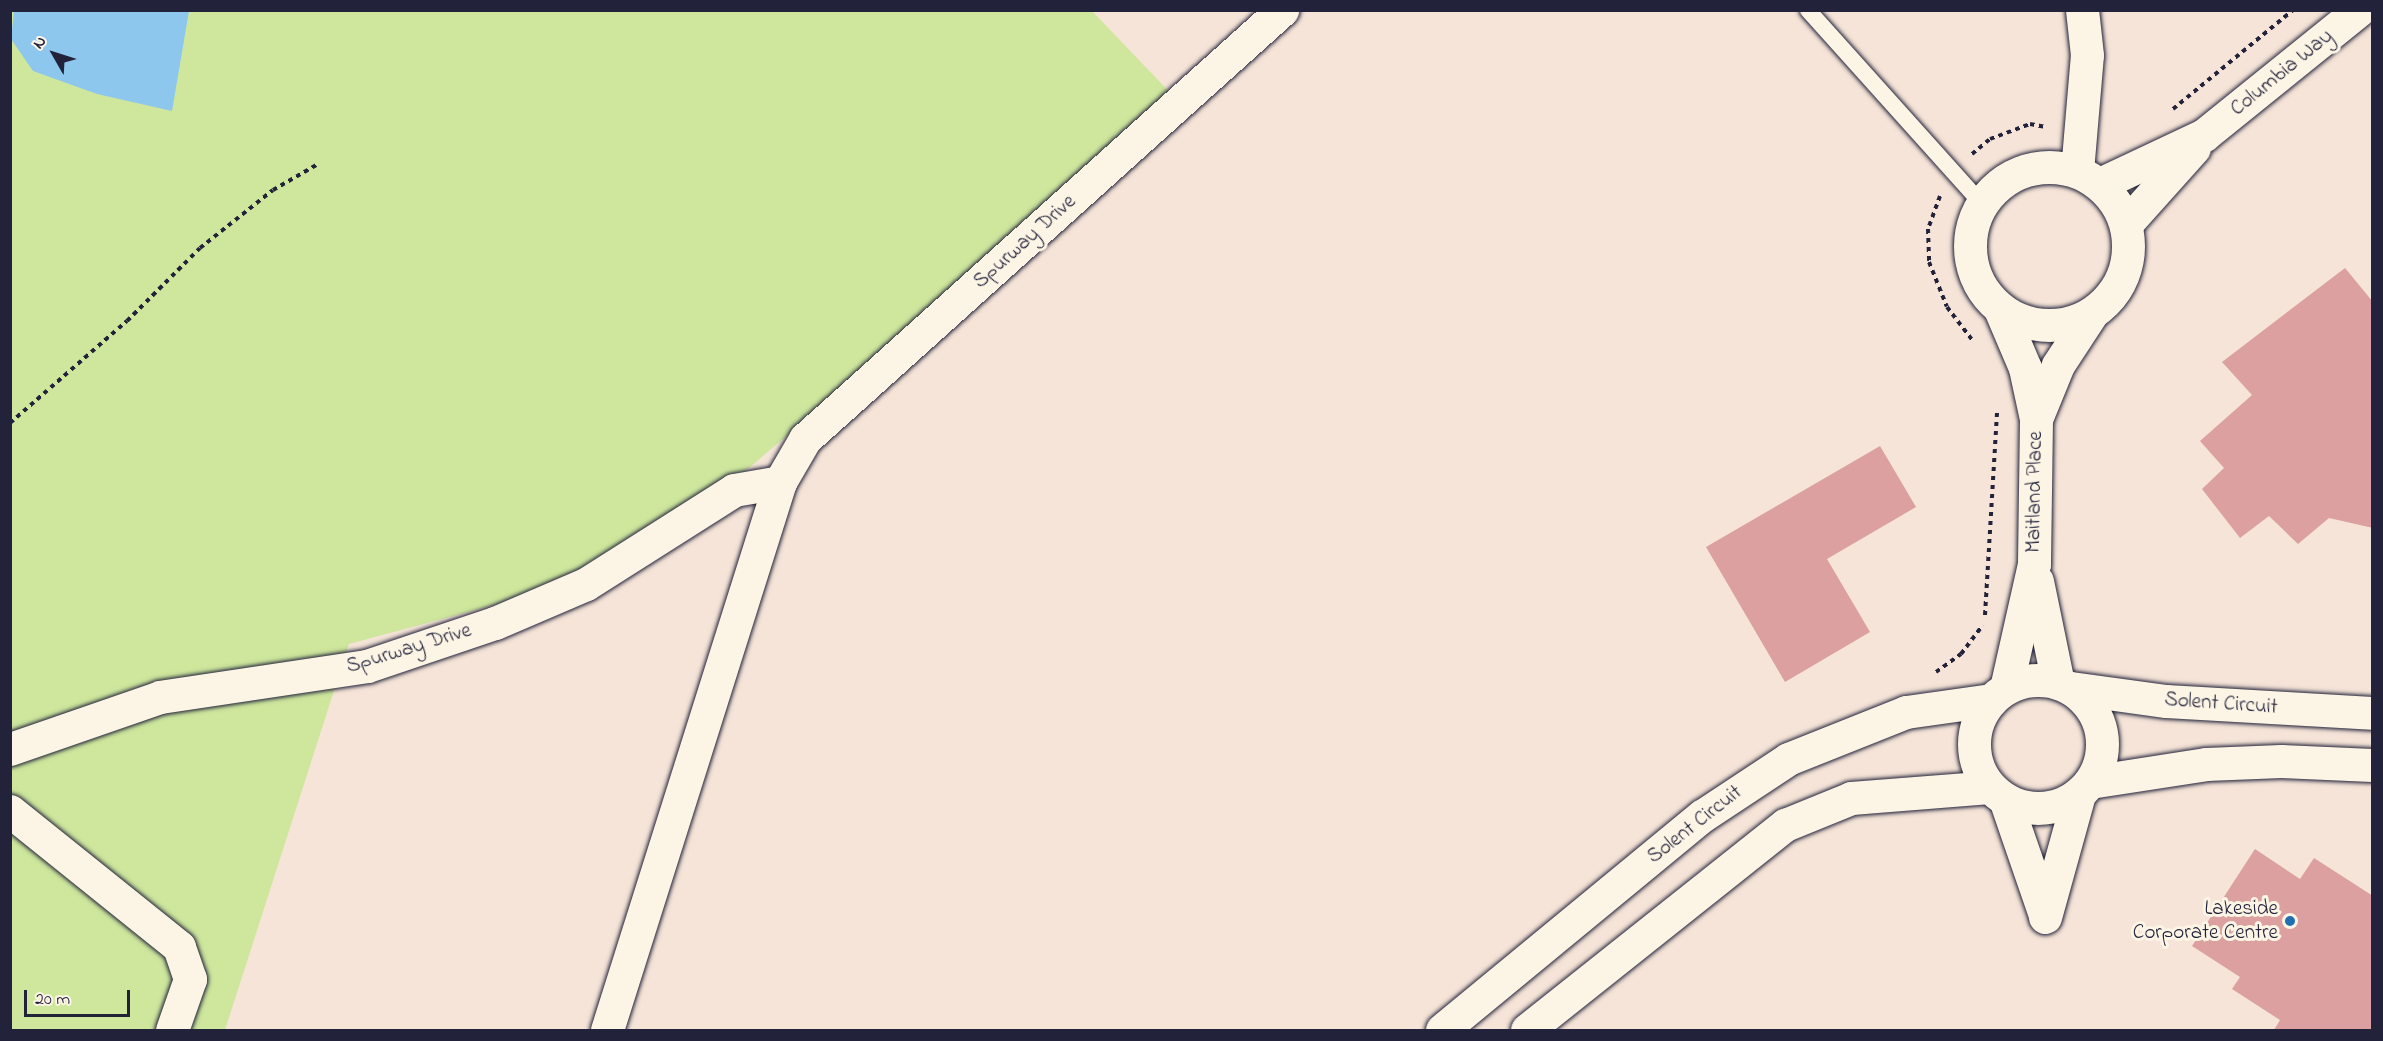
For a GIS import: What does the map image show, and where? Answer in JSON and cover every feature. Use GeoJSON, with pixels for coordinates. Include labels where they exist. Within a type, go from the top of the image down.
{"type":"FeatureCollection","features":[{"type":"Feature","properties":{"kind":"street","name":"Spurway Drive"},"geometry":{"type":"LineString","coordinates":[[607,1030],[780,482],[804,439],[1282,10]]}},
{"type":"Feature","properties":{"kind":"street"},"geometry":{"type":"LineString","coordinates":[[2082,10],[2087,55],[2080,132],[2088,178]]}},
{"type":"Feature","properties":{"kind":"street","name":"Columbia Way"},"geometry":{"type":"LineString","coordinates":[[2126,225],[2204,135],[2359,10]]}},
{"type":"Feature","properties":{"kind":"street","name":"Columbia Way"},"geometry":{"type":"LineString","coordinates":[[2088,178],[2204,135]]}},
{"type":"Feature","properties":{"kind":"street"},"geometry":{"type":"LineString","coordinates":[[2050,166],[2088,178],[2116,203],[2126,225],[2129,250],[2123,274],[2111,296],[2092,313],[2070,323],[2045,326],[2021,321],[2000,309],[1974,271],[1972,225],[1982,204],[2000,184],[2023,171],[2050,166]]}},
{"type":"Feature","properties":{"kind":"street","name":"Maitland Place"},"geometry":{"type":"LineString","coordinates":[[2000,309],[2025,368],[2036,419],[2034,564],[2064,686]]}},
{"type":"Feature","properties":{"kind":"street","name":"Maitland Place"},"geometry":{"type":"LineString","coordinates":[[2036,419],[2058,365],[2092,313]]}},
{"type":"Feature","properties":{"kind":"street","name":"Spurway Drive"},"geometry":{"type":"LineString","coordinates":[[10,749],[160,697],[367,666],[495,623],[586,585],[734,490],[780,482]]}},
{"type":"Feature","properties":{"kind":"street","name":"Maitland Place"},"geometry":{"type":"LineString","coordinates":[[1998,694],[2034,564]]}},
{"type":"Feature","properties":{"kind":"street"},"geometry":{"type":"LineString","coordinates":[[2025,681],[2064,686],[2088,702],[2103,741],[2100,762],[2084,788],[2045,916],[1997,793],[1978,766],[1974,744],[1978,720],[1998,694],[2025,681]]}},
{"type":"Feature","properties":{"kind":"street","name":"Solent Circuit"},"geometry":{"type":"LineString","coordinates":[[2064,686],[2166,701],[2373,713]]}},
{"type":"Feature","properties":{"kind":"street","name":"Solent Circuit"},"geometry":{"type":"LineString","coordinates":[[1442,1030],[1745,786],[1815,746],[1930,707],[1998,694]]}},
{"type":"Feature","properties":{"kind":"street"},"geometry":{"type":"LineString","coordinates":[[1527,1030],[1785,825],[1851,798],[1997,793],[2029,808],[2055,806],[2084,788],[2206,764],[2281,761],[2373,765]]}},
{"type":"Feature","properties":{"kind":"street"},"geometry":{"type":"LineString","coordinates":[[10,811],[178,947],[190,979],[172,1030]]}},
{"type":"Feature","properties":{"kind":"lane"},"geometry":{"type":"LineString","coordinates":[[1808,10],[1957,172],[1982,204]]}},
{"type":"Feature","properties":{"kind":"path"},"geometry":{"type":"LineString","coordinates":[[2165,115],[2293,10]]}},
{"type":"Feature","properties":{"kind":"path"},"geometry":{"type":"LineString","coordinates":[[1980,348],[1947,307],[1929,262],[1928,229],[1936,202],[1957,172],[1990,139],[2030,124],[2080,132]]}},
{"type":"Feature","properties":{"kind":"path"},"geometry":{"type":"LineString","coordinates":[[10,423],[127,321],[200,248],[273,190],[318,164]]}},
{"type":"Feature","properties":{"kind":"path"},"geometry":{"type":"LineString","coordinates":[[1930,707],[1936,672],[1961,654],[1984,624],[1998,400]]}},
{"type":"Feature","properties":{"kind":"green space"},"geometry":{"type":"Polygon","coordinates":[[[10,11],[1092,11],[1180,103],[724,489],[576,583],[349,644],[225,1030],[11,1030],[10,11]]]}},
{"type":"Feature","properties":{"kind":"water"},"geometry":{"type":"Polygon","coordinates":[[[14,11],[189,11],[172,111],[97,94],[33,71],[11,39],[14,11]]]}},
{"type":"Feature","properties":{"kind":"building"},"geometry":{"type":"Polygon","coordinates":[[[2345,268],[2373,302],[2373,528],[2329,518],[2298,544],[2269,516],[2240,538],[2202,489],[2224,468],[2200,441],[2252,395],[2222,362],[2345,268]]]}},
{"type":"Feature","properties":{"kind":"building"},"geometry":{"type":"Polygon","coordinates":[[[1880,446],[1916,507],[1827,559],[1870,632],[1785,682],[1706,547],[1880,446]]]}},
{"type":"Feature","properties":{"kind":"building","name":"Lakeside Corporate Centre"},"geometry":{"type":"Polygon","coordinates":[[[2255,849],[2300,879],[2314,858],[2373,896],[2373,1030],[2274,1030],[2280,1020],[2232,989],[2240,977],[2192,946],[2255,849]]]}},
{"type":"Feature","properties":{"kind":"place","name":"Lakeside Corporate Centre"},"geometry":{"type":"Point","coordinates":[2290,921]}}]}
